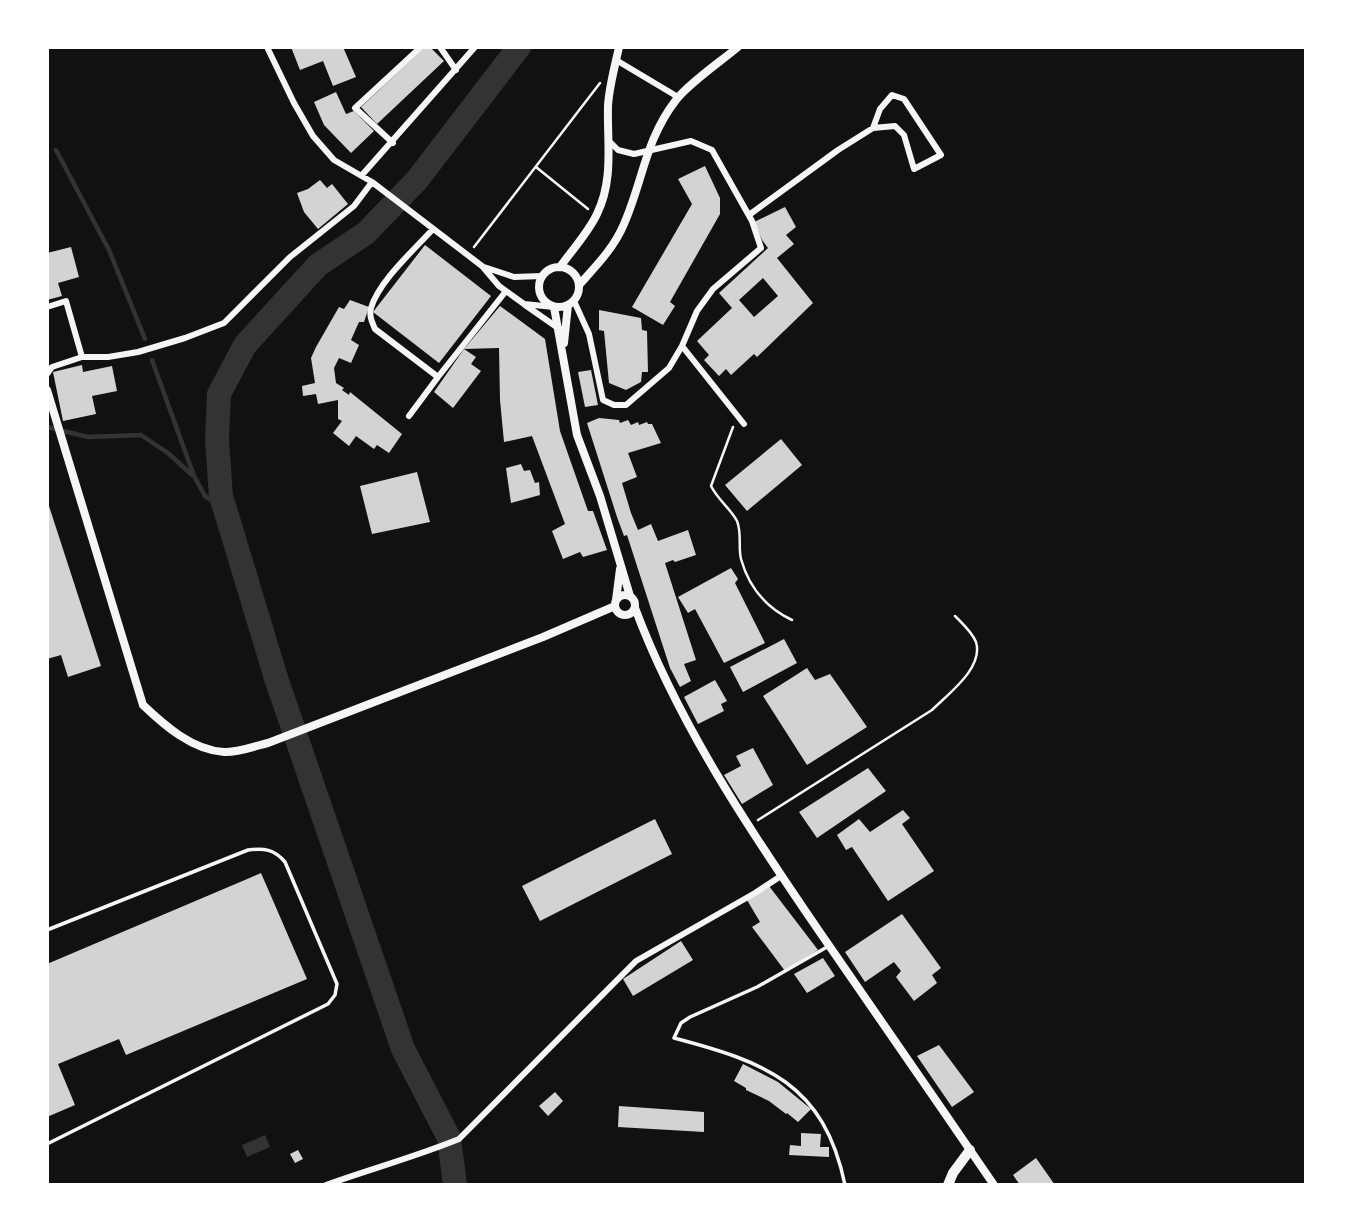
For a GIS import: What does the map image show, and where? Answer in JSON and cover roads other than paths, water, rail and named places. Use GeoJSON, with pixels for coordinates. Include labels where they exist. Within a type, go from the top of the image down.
{"type":"FeatureCollection","features":[{"type":"Feature","properties":{"kind":"highway"},"geometry":{"type":"LineString","coordinates":[[948,1185],[953,1173],[970,1150]]}},
{"type":"Feature","properties":{"kind":"street"},"geometry":{"type":"LineString","coordinates":[[267,47],[294,103],[318,142],[334,160],[375,184],[482,266],[506,291],[558,328]]}},
{"type":"Feature","properties":{"kind":"street"},"geometry":{"type":"LineString","coordinates":[[393,142],[355,108],[421,47]]}},
{"type":"Feature","properties":{"kind":"street"},"geometry":{"type":"LineString","coordinates":[[440,47],[456,70]]}},
{"type":"Feature","properties":{"kind":"street"},"geometry":{"type":"LineString","coordinates":[[362,175],[475,47]]}},
{"type":"Feature","properties":{"kind":"street"},"geometry":{"type":"LineString","coordinates":[[560,267],[597,213],[609,177],[608,104],[619,47]]}},
{"type":"Feature","properties":{"kind":"street"},"geometry":{"type":"LineString","coordinates":[[563,350],[571,303],[579,285],[608,253],[623,227],[647,152],[678,97],[738,47]]}},
{"type":"Feature","properties":{"kind":"street"},"geometry":{"type":"LineString","coordinates":[[616,60],[678,97]]}},
{"type":"Feature","properties":{"kind":"street"},"geometry":{"type":"LineString","coordinates":[[749,215],[873,128],[895,126],[904,135],[914,170],[941,155],[904,99],[892,95],[880,109],[873,128]]}},
{"type":"Feature","properties":{"kind":"street"},"geometry":{"type":"LineString","coordinates":[[571,303],[589,334],[603,400],[614,405],[626,405],[669,368],[697,311],[713,289],[761,248],[749,215],[712,150],[691,141],[634,154],[618,150],[610,142]]}},
{"type":"Feature","properties":{"kind":"street"},"geometry":{"type":"LineString","coordinates":[[47,374],[52,367],[82,356],[107,358],[138,352],[223,323],[290,257],[354,206],[375,184]]}},
{"type":"Feature","properties":{"kind":"street"},"geometry":{"type":"LineString","coordinates":[[433,229],[379,290],[370,309],[370,319],[375,329],[438,377]]}},
{"type":"Feature","properties":{"kind":"street"},"geometry":{"type":"LineString","coordinates":[[482,266],[514,277],[542,276]]}},
{"type":"Feature","properties":{"kind":"street"},"geometry":{"type":"LineString","coordinates":[[554,307],[540,294],[539,282],[542,276],[553,268],[560,267],[571,271],[579,285]]}},
{"type":"Feature","properties":{"kind":"street"},"geometry":{"type":"LineString","coordinates":[[409,416],[506,291]]}},
{"type":"Feature","properties":{"kind":"street"},"geometry":{"type":"LineString","coordinates":[[47,307],[66,301],[82,356]]}},
{"type":"Feature","properties":{"kind":"street"},"geometry":{"type":"LineString","coordinates":[[524,304],[554,307],[571,303]]}},
{"type":"Feature","properties":{"kind":"street"},"geometry":{"type":"LineString","coordinates":[[554,307],[577,435],[646,637],[703,750],[781,876],[994,1185]]}},
{"type":"Feature","properties":{"kind":"street"},"geometry":{"type":"LineString","coordinates":[[682,346],[744,424]]}},
{"type":"Feature","properties":{"kind":"street"},"geometry":{"type":"LineString","coordinates":[[47,390],[143,705],[167,729],[193,743],[225,752],[268,743],[584,619],[616,606],[621,596],[630,596]]}},
{"type":"Feature","properties":{"kind":"street"},"geometry":{"type":"LineString","coordinates":[[621,563],[616,606],[622,615],[628,615],[635,608]]}},
{"type":"Feature","properties":{"kind":"street"},"geometry":{"type":"LineString","coordinates":[[628,615],[646,637]]}},
{"type":"Feature","properties":{"kind":"street"},"geometry":{"type":"LineString","coordinates":[[326,1185],[459,1139],[636,961],[781,876]]}},
{"type":"Feature","properties":{"kind":"lane"},"geometry":{"type":"LineString","coordinates":[[47,930],[248,850],[262,848],[277,853],[285,862],[337,984],[335,995],[328,1004],[47,1144]]}},
{"type":"Feature","properties":{"kind":"lane"},"geometry":{"type":"LineString","coordinates":[[829,946],[757,987],[690,1017],[681,1023],[674,1038],[759,1065],[783,1079],[803,1096],[829,1136],[840,1159],[845,1185]]}},
{"type":"Feature","properties":{"kind":"waterway"},"geometry":{"type":"LineString","coordinates":[[455,1185],[449,1138],[403,1049],[276,678],[221,497],[217,440],[219,394],[245,345],[318,265],[366,233],[417,180],[519,47]]}},
{"type":"Feature","properties":{"kind":"waterway"},"geometry":{"type":"LineString","coordinates":[[56,150],[109,250],[145,339]]}},
{"type":"Feature","properties":{"kind":"waterway"},"geometry":{"type":"LineString","coordinates":[[152,360],[194,476],[205,496],[225,509]]}},
{"type":"Feature","properties":{"kind":"waterway"},"geometry":{"type":"LineString","coordinates":[[47,427],[88,437],[141,435],[168,453],[192,475]]}}]}
